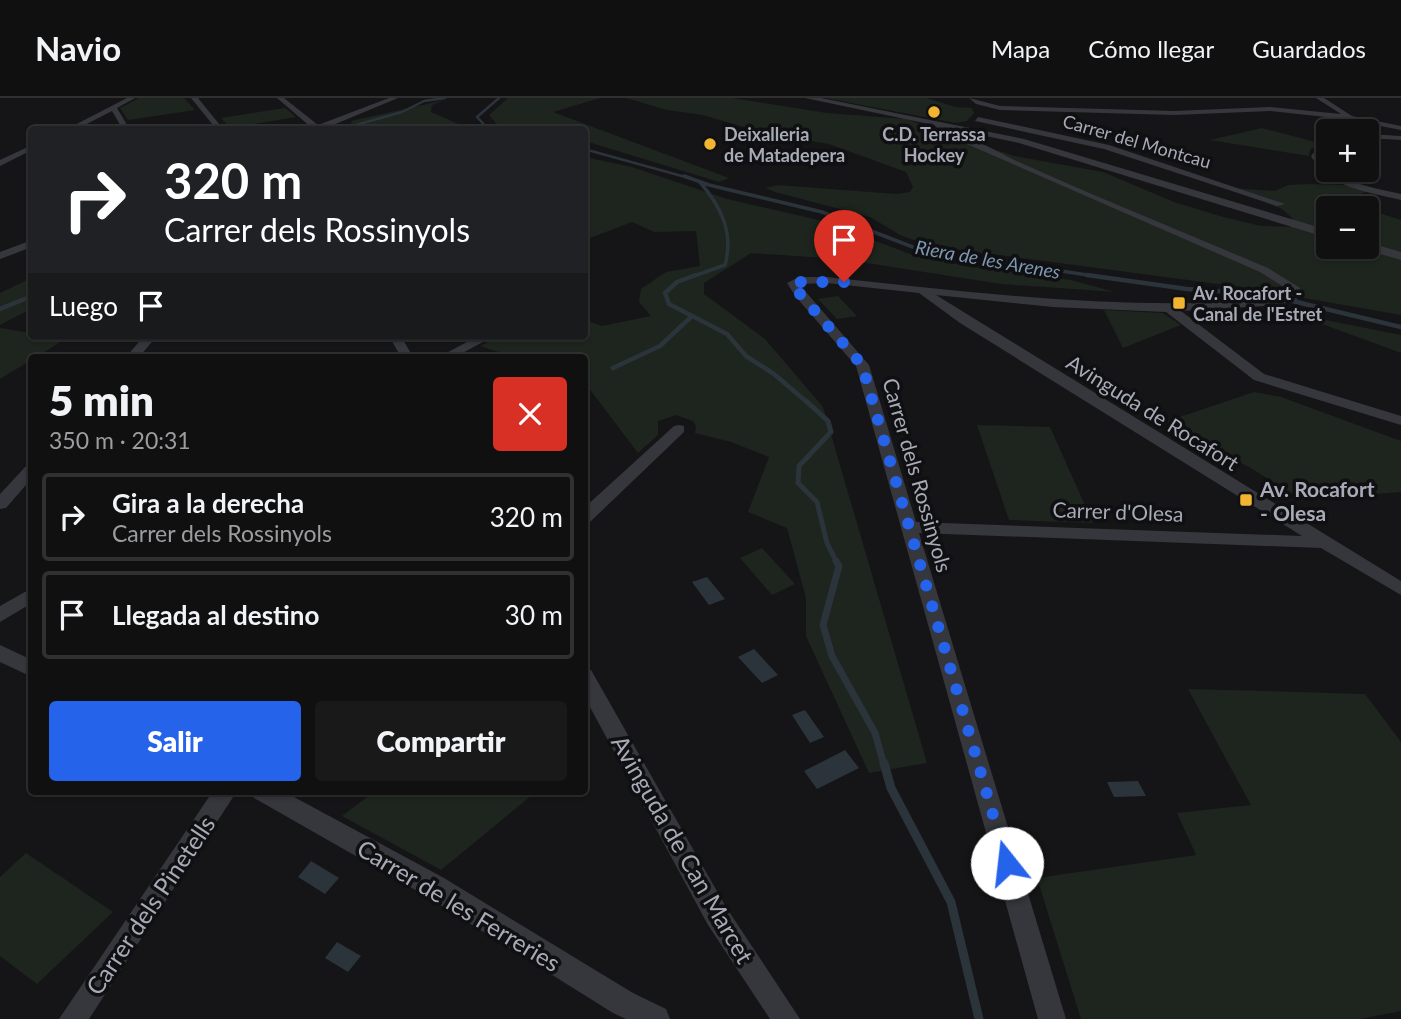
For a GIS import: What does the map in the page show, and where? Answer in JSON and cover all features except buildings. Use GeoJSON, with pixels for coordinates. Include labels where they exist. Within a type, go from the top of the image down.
{"type":"FeatureCollection","features":[{"type":"Feature","properties":{"kind":"street"},"geometry":{"type":"LineString","coordinates":[[76,126],[132,98]]}},
{"type":"Feature","properties":{"kind":"street"},"geometry":{"type":"LineString","coordinates":[[194,98],[218,126]]}},
{"type":"Feature","properties":{"kind":"street"},"geometry":{"type":"LineString","coordinates":[[280,98],[312,126]]}},
{"type":"Feature","properties":{"kind":"street"},"geometry":{"type":"LineString","coordinates":[[321,126],[366,105],[396,98]]}},
{"type":"Feature","properties":{"kind":"street"},"geometry":{"type":"LineString","coordinates":[[809,98],[938,124],[960,133],[985,133],[1046,148],[1316,230]]}},
{"type":"Feature","properties":{"kind":"street"},"geometry":{"type":"LineString","coordinates":[[972,98],[991,107],[1174,113],[1270,109],[1345,117],[1401,128]]}},
{"type":"Feature","properties":{"kind":"street"},"geometry":{"type":"LineString","coordinates":[[960,133],[980,119],[1000,98]]}},
{"type":"Feature","properties":{"kind":"street"},"geometry":{"type":"LineString","coordinates":[[1319,98],[1328,100],[1349,116],[1345,117]]}},
{"type":"Feature","properties":{"kind":"street"},"geometry":{"type":"LineString","coordinates":[[113,107],[125,126]]}},
{"type":"Feature","properties":{"kind":"street"},"geometry":{"type":"LineString","coordinates":[[980,119],[991,107]]}},
{"type":"Feature","properties":{"kind":"street","name":"Carrer del Montcau"},"geometry":{"type":"LineString","coordinates":[[980,119],[1106,146],[1280,204]]}},
{"type":"Feature","properties":{"kind":"street","name":"Carrer dels Rossinyols"},"geometry":{"type":"LineString","coordinates":[[960,133],[1264,270],[1296,290],[1293,298],[1279,302],[1169,308],[807,279],[794,282],[793,286],[862,365],[1052,1019]]}},
{"type":"Feature","properties":{"kind":"street"},"geometry":{"type":"LineString","coordinates":[[1379,137],[1401,138]]}},
{"type":"Feature","properties":{"kind":"street"},"geometry":{"type":"LineString","coordinates":[[0,163],[28,149]]}},
{"type":"Feature","properties":{"kind":"street"},"geometry":{"type":"LineString","coordinates":[[1353,182],[1401,197]]}},
{"type":"Feature","properties":{"kind":"street"},"geometry":{"type":"LineString","coordinates":[[0,256],[28,245]]}},
{"type":"Feature","properties":{"kind":"street"},"geometry":{"type":"LineString","coordinates":[[1379,250],[1401,256]]}},
{"type":"Feature","properties":{"kind":"street","name":"Avinguda de Rocafort"},"geometry":{"type":"LineString","coordinates":[[921,290],[964,320],[1401,589]]}},
{"type":"Feature","properties":{"kind":"street"},"geometry":{"type":"LineString","coordinates":[[1169,308],[1259,377],[1401,421]]}},
{"type":"Feature","properties":{"kind":"street"},"geometry":{"type":"LineString","coordinates":[[135,354],[147,340]]}},
{"type":"Feature","properties":{"kind":"street"},"geometry":{"type":"LineString","coordinates":[[451,354],[480,340]]}},
{"type":"Feature","properties":{"kind":"street"},"geometry":{"type":"LineString","coordinates":[[588,514],[680,429]]}},
{"type":"Feature","properties":{"kind":"street"},"geometry":{"type":"LineString","coordinates":[[0,504],[28,472]]}},
{"type":"Feature","properties":{"kind":"street","name":"Carrer d'Olesa"},"geometry":{"type":"LineString","coordinates":[[910,527],[1325,542]]}},
{"type":"Feature","properties":{"kind":"street"},"geometry":{"type":"LineString","coordinates":[[0,615],[28,597]]}},
{"type":"Feature","properties":{"kind":"street"},"geometry":{"type":"LineString","coordinates":[[0,653],[28,667]]}},
{"type":"Feature","properties":{"kind":"street","name":"Avinguda de Can Marcet"},"geometry":{"type":"LineString","coordinates":[[588,683],[717,916],[786,1019]]}},
{"type":"Feature","properties":{"kind":"street","name":"Carrer dels Pinetells"},"geometry":{"type":"LineString","coordinates":[[73,1019],[223,795]]}},
{"type":"Feature","properties":{"kind":"street","name":"Carrer de les Ferreries"},"geometry":{"type":"LineString","coordinates":[[269,795],[435,887],[622,1003],[656,1019]]}},
{"type":"Feature","properties":{"kind":"shaded area"},"geometry":{"type":"Polygon","coordinates":[[[139,98],[184,98],[195,110],[128,120],[120,108],[139,98]]]}},
{"type":"Feature","properties":{"kind":"shaded area"},"geometry":{"type":"Polygon","coordinates":[[[508,98],[600,98],[553,112],[729,178],[719,182],[588,142],[588,126],[498,126],[489,115],[508,98]]]}},
{"type":"Feature","properties":{"kind":"shaded area"},"geometry":{"type":"Polygon","coordinates":[[[626,98],[732,98],[827,113],[906,119],[1014,156],[1103,172],[1174,202],[1261,226],[1293,227],[1295,221],[1282,209],[1228,188],[1275,191],[1288,185],[1349,185],[1369,191],[1355,196],[1316,196],[1316,259],[1379,259],[1379,213],[1401,220],[1401,315],[1248,288],[930,246],[900,235],[870,217],[766,188],[777,185],[897,194],[910,192],[913,187],[906,172],[829,144],[763,133],[703,115],[667,110],[626,98]]]}},
{"type":"Feature","properties":{"kind":"shaded area","name":"C.D. Terrassa Hockey"},"geometry":{"type":"Polygon","coordinates":[[[825,98],[926,98],[956,107],[972,108],[974,113],[967,121],[956,123],[825,98]]]}},
{"type":"Feature","properties":{"kind":"shaded area"},"geometry":{"type":"Polygon","coordinates":[[[445,100],[432,105],[431,112],[463,126],[352,126],[351,121],[445,100]]]}},
{"type":"Feature","properties":{"kind":"shaded area"},"geometry":{"type":"Polygon","coordinates":[[[285,108],[296,117],[242,126],[228,126],[221,118],[285,108]]]}},
{"type":"Feature","properties":{"kind":"shaded area"},"geometry":{"type":"Polygon","coordinates":[[[1262,128],[1316,142],[1316,145],[1310,150],[1309,156],[1210,140],[1262,128]]]}},
{"type":"Feature","properties":{"kind":"shaded area"},"geometry":{"type":"Polygon","coordinates":[[[588,158],[632,167],[727,199],[823,221],[910,254],[965,266],[1071,280],[1115,292],[1001,284],[841,259],[751,253],[704,283],[704,294],[765,339],[823,407],[927,763],[869,773],[806,636],[806,598],[787,528],[748,512],[769,457],[731,442],[695,433],[696,426],[693,421],[676,415],[658,421],[658,435],[638,453],[588,387],[588,354],[505,354],[480,346],[492,340],[588,340],[588,321],[602,326],[651,316],[639,302],[641,289],[666,272],[700,266],[696,231],[654,232],[632,222],[588,239],[588,158]]]}},
{"type":"Feature","properties":{"kind":"shaded area"},"geometry":{"type":"Polygon","coordinates":[[[28,279],[28,311],[0,325],[0,293],[28,279]]]}},
{"type":"Feature","properties":{"kind":"shaded area"},"geometry":{"type":"Polygon","coordinates":[[[838,296],[857,316],[837,319],[818,299],[838,296]]]}},
{"type":"Feature","properties":{"kind":"shaded area"},"geometry":{"type":"Polygon","coordinates":[[[1104,310],[1163,313],[1181,325],[1123,348],[1104,310]]]}},
{"type":"Feature","properties":{"kind":"shaded area"},"geometry":{"type":"Polygon","coordinates":[[[1295,314],[1401,335],[1401,353],[1295,314]]]}},
{"type":"Feature","properties":{"kind":"shaded area"},"geometry":{"type":"Polygon","coordinates":[[[0,328],[28,333],[28,340],[64,340],[41,354],[28,354],[28,362],[0,379],[0,328]]]}},
{"type":"Feature","properties":{"kind":"shaded area"},"geometry":{"type":"Polygon","coordinates":[[[1254,392],[1281,397],[1401,441],[1401,492],[1302,500],[1249,467],[1171,430],[1168,421],[1254,392]]]}},
{"type":"Feature","properties":{"kind":"shaded area"},"geometry":{"type":"Polygon","coordinates":[[[977,425],[1050,427],[1093,523],[1009,520],[977,425]]]}},
{"type":"Feature","properties":{"kind":"shaded area"},"geometry":{"type":"Polygon","coordinates":[[[762,548],[795,584],[772,595],[740,558],[762,548]]]}},
{"type":"Feature","properties":{"kind":"shaded area"},"geometry":{"type":"Polygon","coordinates":[[[707,577],[725,599],[709,605],[692,582],[707,577]]]}},
{"type":"Feature","properties":{"kind":"shaded area"},"geometry":{"type":"Polygon","coordinates":[[[754,649],[778,675],[762,683],[738,657],[754,649]]]}},
{"type":"Feature","properties":{"kind":"shaded area"},"geometry":{"type":"Polygon","coordinates":[[[1188,689],[1365,694],[1401,742],[1401,1011],[1360,1019],[1081,1019],[1037,878],[1196,855],[1177,813],[1251,805],[1188,689]]]}},
{"type":"Feature","properties":{"kind":"shaded area"},"geometry":{"type":"Polygon","coordinates":[[[805,710],[824,737],[810,743],[792,715],[805,710]]]}},
{"type":"Feature","properties":{"kind":"shaded area"},"geometry":{"type":"Polygon","coordinates":[[[845,750],[859,768],[817,789],[804,771],[845,750]]]}},
{"type":"Feature","properties":{"kind":"shaded area"},"geometry":{"type":"Polygon","coordinates":[[[1138,781],[1146,796],[1114,797],[1107,782],[1138,781]]]}},
{"type":"Feature","properties":{"kind":"shaded area"},"geometry":{"type":"Polygon","coordinates":[[[370,795],[532,795],[441,870],[342,816],[370,795]]]}},
{"type":"Feature","properties":{"kind":"shaded area"},"geometry":{"type":"Polygon","coordinates":[[[26,853],[113,912],[37,984],[0,956],[0,877],[26,853]]]}},
{"type":"Feature","properties":{"kind":"shaded area"},"geometry":{"type":"Polygon","coordinates":[[[311,861],[339,878],[325,894],[298,877],[311,861]]]}},
{"type":"Feature","properties":{"kind":"shaded area"},"geometry":{"type":"Polygon","coordinates":[[[337,942],[361,956],[348,972],[325,958],[337,942]]]}},
{"type":"Feature","properties":{"kind":"waterway"},"geometry":{"type":"LineString","coordinates":[[352,126],[402,112],[424,101],[445,98]]}},
{"type":"Feature","properties":{"kind":"waterway","name":"Riera de les Arenes"},"geometry":{"type":"LineString","coordinates":[[485,126],[477,117],[499,98]]}},
{"type":"Feature","properties":{"kind":"waterway","name":"Riera de les Arenes"},"geometry":{"type":"LineString","coordinates":[[588,150],[689,178]]}},
{"type":"Feature","properties":{"kind":"waterway","name":"Riera de les Arenes"},"geometry":{"type":"LineString","coordinates":[[684,176],[709,185],[822,212],[918,249],[1087,275]]}},
{"type":"Feature","properties":{"kind":"waterway"},"geometry":{"type":"LineString","coordinates":[[691,277],[725,265],[727,253],[724,220],[700,182]]}},
{"type":"Feature","properties":{"kind":"waterway"},"geometry":{"type":"LineString","coordinates":[[696,275],[677,282],[665,293],[669,304],[727,334],[746,356],[774,374],[808,403]]}},
{"type":"Feature","properties":{"kind":"waterway","name":"Riera de les Arenes"},"geometry":{"type":"LineString","coordinates":[[1087,275],[1187,289],[1263,294],[1401,327]]}},
{"type":"Feature","properties":{"kind":"waterway","name":"Riera de les Arenes"},"geometry":{"type":"LineString","coordinates":[[1087,275],[1100,277]]}},
{"type":"Feature","properties":{"kind":"waterway"},"geometry":{"type":"LineString","coordinates":[[0,309],[28,298]]}},
{"type":"Feature","properties":{"kind":"waterway"},"geometry":{"type":"LineString","coordinates":[[613,368],[660,346],[692,316]]}},
{"type":"Feature","properties":{"kind":"waterway"},"geometry":{"type":"LineString","coordinates":[[806,401],[828,421],[831,432],[799,466],[798,483],[817,502],[827,543],[836,561]]}},
{"type":"Feature","properties":{"kind":"waterway"},"geometry":{"type":"LineString","coordinates":[[836,561],[839,566],[823,625],[832,656],[875,733],[884,765]]}},
{"type":"Feature","properties":{"kind":"waterway"},"geometry":{"type":"LineString","coordinates":[[884,763],[891,788],[951,902],[979,1019]]}},
{"type":"Feature","properties":{"kind":"place","name":"C.D. Terrassa Hockey"},"geometry":{"type":"Point","coordinates":[934,112]}},
{"type":"Feature","properties":{"kind":"place","name":"Deixalleria de Matadepera"},"geometry":{"type":"Point","coordinates":[710,144]}},
{"type":"Feature","properties":{"kind":"place","name":"Av. Rocafort - Canal de l'Estret"},"geometry":{"type":"Point","coordinates":[1179,303]}},
{"type":"Feature","properties":{"kind":"place","name":"Av. Rocafort - Olesa"},"geometry":{"type":"Point","coordinates":[1246,500]}},
{"type":"Feature","properties":{"kind":"route"},"geometry":{"type":"LineString","coordinates":[[844,282],[807,279],[794,282],[793,286],[862,365],[1007,863]]}}]}
